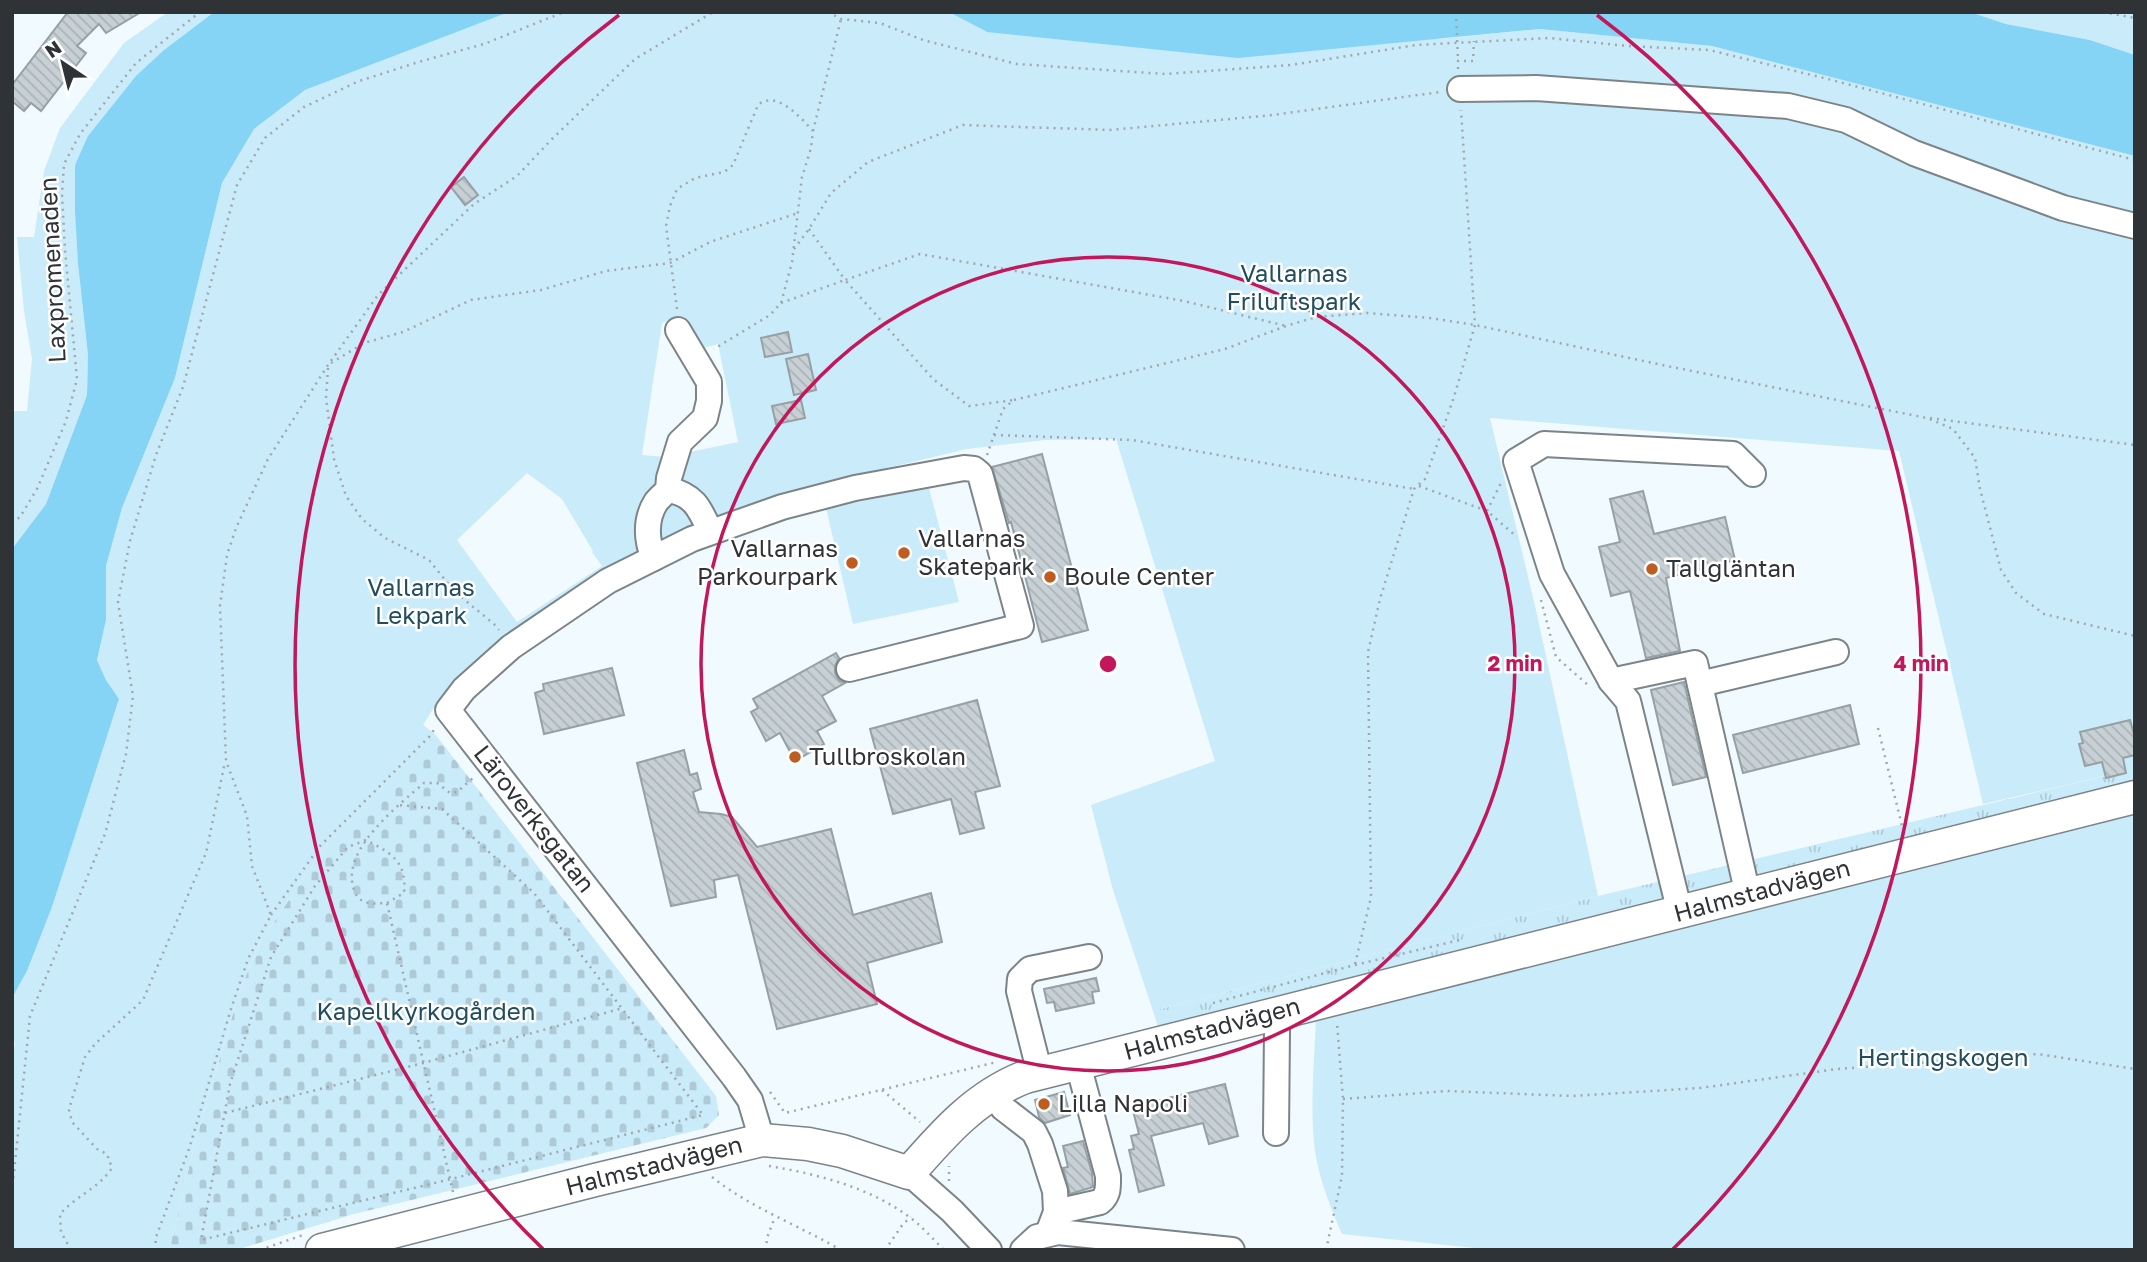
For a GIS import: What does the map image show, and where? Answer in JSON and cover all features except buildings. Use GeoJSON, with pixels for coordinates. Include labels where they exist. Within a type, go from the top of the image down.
{"type":"FeatureCollection","features":[{"type":"Feature","properties":{"kind":"main road","name":"Halmstadvägen"},"geometry":{"type":"LineString","coordinates":[[322,1250],[594,1180],[764,1153],[808,1143],[909,1173],[963,1114],[992,1092],[1019,1080],[1273,1013],[2135,797]]}},
{"type":"Feature","properties":{"kind":"street"},"geometry":{"type":"LineString","coordinates":[[1460,89],[1536,88],[1788,106],[1846,120],[1914,153],[2063,208],[2135,226]]}},
{"type":"Feature","properties":{"kind":"street"},"geometry":{"type":"LineString","coordinates":[[653,558],[647,543],[648,526],[655,503],[668,490],[668,478],[680,442],[705,418],[709,401],[709,382],[678,330]]}},
{"type":"Feature","properties":{"kind":"street"},"geometry":{"type":"LineString","coordinates":[[1680,913],[1628,701],[1600,683],[1552,574],[1516,461],[1544,443],[1733,454],[1753,474]]}},
{"type":"Feature","properties":{"kind":"street"},"geometry":{"type":"LineString","coordinates":[[448,710],[464,689],[511,647],[608,581],[710,531],[782,507],[855,488],[964,468],[974,469],[980,474],[1021,626],[849,669]]}},
{"type":"Feature","properties":{"kind":"street"},"geometry":{"type":"LineString","coordinates":[[668,490],[691,498],[710,531]]}},
{"type":"Feature","properties":{"kind":"street"},"geometry":{"type":"LineString","coordinates":[[1700,684],[1836,652]]}},
{"type":"Feature","properties":{"kind":"street"},"geometry":{"type":"LineString","coordinates":[[1600,683],[1695,663],[1748,895]]}},
{"type":"Feature","properties":{"kind":"street","name":"Läroverksgatan"},"geometry":{"type":"LineString","coordinates":[[448,710],[734,1077],[750,1100],[764,1153]]}},
{"type":"Feature","properties":{"kind":"street"},"geometry":{"type":"LineString","coordinates":[[1040,1074],[1019,991],[1020,979],[1030,969],[1089,957]]}},
{"type":"Feature","properties":{"kind":"street"},"geometry":{"type":"LineString","coordinates":[[1273,1013],[1277,1030],[1276,1133]]}},
{"type":"Feature","properties":{"kind":"street"},"geometry":{"type":"LineString","coordinates":[[1023,1250],[1051,1224],[1100,1202],[1108,1191],[1108,1176],[1078,1064]]}},
{"type":"Feature","properties":{"kind":"street"},"geometry":{"type":"LineString","coordinates":[[992,1092],[1003,1108],[1034,1132],[1040,1144],[1055,1191],[1051,1224],[1058,1232],[1232,1250]]}},
{"type":"Feature","properties":{"kind":"street"},"geometry":{"type":"LineString","coordinates":[[909,1173],[989,1250]]}},
{"type":"Feature","properties":{"kind":"path","name":"Laxpromenaden"},"geometry":{"type":"LineString","coordinates":[[12,523],[20,517],[37,489],[65,421],[77,379],[65,250],[62,194],[64,164],[80,135],[136,63],[200,12]]}},
{"type":"Feature","properties":{"kind":"path"},"geometry":{"type":"LineString","coordinates":[[12,1192],[30,1016],[105,834],[126,754],[133,696],[118,602],[131,541],[156,455],[183,387],[237,185],[265,138],[304,107],[359,81],[484,44],[564,12]]}},
{"type":"Feature","properties":{"kind":"path"},"geometry":{"type":"LineString","coordinates":[[71,1250],[61,1232],[60,1214],[70,1203],[106,1178],[112,1168],[107,1154],[97,1149],[72,1122],[69,1110],[85,1057],[95,1044],[143,1000],[206,853],[226,761],[220,606],[227,555],[236,528],[268,459],[328,365],[378,295],[474,204],[517,176],[635,60],[713,12]]}},
{"type":"Feature","properties":{"kind":"path"},"geometry":{"type":"LineString","coordinates":[[1355,965],[1371,897],[1368,652],[1380,599],[1413,489],[1425,479],[1450,409],[1475,325],[1455,12]]}},
{"type":"Feature","properties":{"kind":"path"},"geometry":{"type":"LineString","coordinates":[[2103,12],[2135,18]]}},
{"type":"Feature","properties":{"kind":"path"},"geometry":{"type":"LineString","coordinates":[[695,360],[771,315],[781,303],[794,249],[802,177],[841,19]]}},
{"type":"Feature","properties":{"kind":"path"},"geometry":{"type":"LineString","coordinates":[[1458,61],[1473,61],[1474,41]]}},
{"type":"Feature","properties":{"kind":"path"},"geometry":{"type":"LineString","coordinates":[[794,249],[831,193],[868,162],[963,125],[1110,130],[1273,115],[1460,89]]}},
{"type":"Feature","properties":{"kind":"path"},"geometry":{"type":"LineString","coordinates":[[678,330],[666,226],[670,205],[677,189],[695,178],[723,172],[733,165],[758,106],[763,101],[773,100],[796,113],[813,131]]}},
{"type":"Feature","properties":{"kind":"path"},"geometry":{"type":"LineString","coordinates":[[328,365],[364,343],[403,332],[471,300],[541,290],[606,271],[670,263],[709,242],[798,213]]}},
{"type":"Feature","properties":{"kind":"path"},"geometry":{"type":"LineString","coordinates":[[809,229],[845,280],[933,379],[969,406],[1014,400],[1225,349],[1316,317],[1367,313],[1475,325],[1927,418],[2135,445]]}},
{"type":"Feature","properties":{"kind":"path"},"geometry":{"type":"LineString","coordinates":[[781,303],[920,254],[1184,302],[1286,326]]}},
{"type":"Feature","properties":{"kind":"path"},"geometry":{"type":"LineString","coordinates":[[328,365],[327,410],[334,459],[346,496],[362,519],[385,538],[429,560],[455,592],[494,624],[511,647]]}},
{"type":"Feature","properties":{"kind":"path"},"geometry":{"type":"LineString","coordinates":[[980,474],[1003,409],[1014,400]]}},
{"type":"Feature","properties":{"kind":"path"},"geometry":{"type":"LineString","coordinates":[[1927,418],[1952,429],[1975,458],[1980,489],[2001,570],[2016,593],[2044,614],[2135,636]]}},
{"type":"Feature","properties":{"kind":"path"},"geometry":{"type":"LineString","coordinates":[[994,435],[1132,440],[1413,489]]}},
{"type":"Feature","properties":{"kind":"path"},"geometry":{"type":"LineString","coordinates":[[1487,512],[1504,477],[1519,469]]}},
{"type":"Feature","properties":{"kind":"path"},"geometry":{"type":"LineString","coordinates":[[1419,485],[1487,512],[1517,537]]}},
{"type":"Feature","properties":{"kind":"path"},"geometry":{"type":"LineString","coordinates":[[1540,595],[1556,657],[1600,683]]}},
{"type":"Feature","properties":{"kind":"path"},"geometry":{"type":"LineString","coordinates":[[155,1250],[156,1237],[189,1149],[231,1009],[248,960],[271,915],[320,846],[429,737],[448,710]]}},
{"type":"Feature","properties":{"kind":"path"},"geometry":{"type":"LineString","coordinates":[[1878,728],[1903,833]]}},
{"type":"Feature","properties":{"kind":"path"},"geometry":{"type":"LineString","coordinates":[[226,761],[247,816],[252,866],[271,915]]}},
{"type":"Feature","properties":{"kind":"path"},"geometry":{"type":"LineString","coordinates":[[398,805],[442,809],[534,893],[703,1115],[201,1240],[230,1084],[271,957],[315,886],[348,847],[366,840],[388,851],[399,862],[405,880],[404,893],[387,904],[366,904],[355,895],[351,881],[366,840],[383,818],[398,805],[424,783],[437,783],[450,793],[457,792],[474,777]]}},
{"type":"Feature","properties":{"kind":"path"},"geometry":{"type":"LineString","coordinates":[[387,904],[454,1196]]}},
{"type":"Feature","properties":{"kind":"path"},"geometry":{"type":"LineString","coordinates":[[225,1113],[423,1063],[623,1008]]}},
{"type":"Feature","properties":{"kind":"path"},"geometry":{"type":"LineString","coordinates":[[1326,1250],[1342,1176],[1342,1099],[1336,1020]]}},
{"type":"Feature","properties":{"kind":"path"},"geometry":{"type":"LineString","coordinates":[[1342,1099],[1447,1091],[1573,1096],[1611,1094],[1700,1088],[1837,1069],[2038,1054],[2135,1069]]}},
{"type":"Feature","properties":{"kind":"path"},"geometry":{"type":"LineString","coordinates":[[785,1114],[882,1090],[920,1122]]}},
{"type":"Feature","properties":{"kind":"path"},"geometry":{"type":"LineString","coordinates":[[764,1153],[889,1203],[911,1217],[944,1250]]}},
{"type":"Feature","properties":{"kind":"path"},"geometry":{"type":"LineString","coordinates":[[718,1172],[708,1174],[729,1191],[841,1250]]}},
{"type":"Feature","properties":{"kind":"path"},"geometry":{"type":"LineString","coordinates":[[766,1250],[767,1238],[775,1217]]}},
{"type":"Feature","properties":{"kind":"path"},"geometry":{"type":"LineString","coordinates":[[885,1250],[911,1217]]}},
{"type":"Feature","properties":{"kind":"green space"},"geometry":{"type":"Polygon","coordinates":[[[168,12],[214,12],[164,50],[75,165],[78,264],[88,355],[87,395],[46,504],[12,549],[12,411],[27,411],[32,359],[17,237],[34,237],[44,171],[60,128],[124,43],[168,12]]]}},
{"type":"Feature","properties":{"kind":"green space","name":"Vallarnas Friluftspark"},"geometry":{"type":"Polygon","coordinates":[[[509,12],[949,12],[987,32],[1441,39],[1540,29],[1712,46],[2135,156],[2135,769],[1983,804],[1899,451],[1490,418],[1536,610],[1598,896],[1153,1011],[1113,890],[1091,805],[1215,761],[1116,439],[1045,440],[967,449],[816,485],[705,521],[625,557],[497,643],[469,666],[438,701],[423,725],[435,734],[325,846],[258,946],[239,993],[195,1143],[169,1250],[12,1250],[12,1051],[15,1045],[12,998],[27,971],[52,907],[119,699],[97,660],[106,620],[106,566],[122,508],[175,378],[222,183],[254,129],[305,90],[509,12]],[[684,317],[662,323],[642,455],[666,457],[738,442],[718,344],[694,351],[684,317]],[[527,473],[457,540],[517,622],[602,566],[562,499],[527,473]]]}},
{"type":"Feature","properties":{"kind":"green space"},"geometry":{"type":"Polygon","coordinates":[[[1970,12],[2135,12],[2135,55],[2090,40],[2006,24],[1970,12]]]}},
{"type":"Feature","properties":{"kind":"green space","name":"Vallarnas Skatepark"},"geometry":{"type":"Polygon","coordinates":[[[929,488],[959,602],[853,624],[826,508],[929,488]]]}},
{"type":"Feature","properties":{"kind":"green space","name":"Kapellkyrkogården"},"geometry":{"type":"Polygon","coordinates":[[[435,734],[716,1096],[719,1115],[706,1128],[354,1214],[236,1250],[169,1250],[195,1143],[239,993],[258,946],[325,846],[435,734]]]}},
{"type":"Feature","properties":{"kind":"green space"},"geometry":{"type":"Polygon","coordinates":[[[2135,769],[2135,813],[1166,1051],[1153,1011],[1598,896],[2135,769]]]}},
{"type":"Feature","properties":{"kind":"green space","name":"Hertingskogen"},"geometry":{"type":"Polygon","coordinates":[[[2135,813],[2135,1250],[1493,1250],[1342,1234],[1322,1180],[1314,1145],[1312,1108],[1316,1014],[2135,813]]]}},
{"type":"Feature","properties":{"kind":"water"},"geometry":{"type":"Polygon","coordinates":[[[214,12],[509,12],[305,90],[254,129],[222,183],[175,378],[122,508],[106,566],[106,620],[97,660],[119,699],[52,907],[27,971],[12,998],[12,549],[46,504],[87,395],[88,355],[78,264],[75,165],[88,136],[136,76],[164,50],[214,12]]]}},
{"type":"Feature","properties":{"kind":"water"},"geometry":{"type":"Polygon","coordinates":[[[949,12],[1970,12],[2006,24],[2090,40],[2135,55],[2135,156],[1712,46],[1540,29],[1238,58],[987,32],[949,12]]]}},
{"type":"Feature","properties":{"kind":"place","name":"Vallarnas Skatepark"},"geometry":{"type":"Point","coordinates":[904,553]}},
{"type":"Feature","properties":{"kind":"place","name":"Vallarnas Parkourpark"},"geometry":{"type":"Point","coordinates":[852,563]}},
{"type":"Feature","properties":{"kind":"place","name":"Tallgläntan"},"geometry":{"type":"Point","coordinates":[1652,569]}},
{"type":"Feature","properties":{"kind":"place","name":"Boule Center"},"geometry":{"type":"Point","coordinates":[1050,577]}},
{"type":"Feature","properties":{"kind":"place","name":"Tullbroskolan"},"geometry":{"type":"Point","coordinates":[795,757]}},
{"type":"Feature","properties":{"kind":"place","name":"Lilla Napoli"},"geometry":{"type":"Point","coordinates":[1044,1104]}},
{"type":"Feature","properties":{"kind":"park label","name":"Vallarnas Lekpark"},"geometry":{"type":"Point","coordinates":[421,602]}}]}
